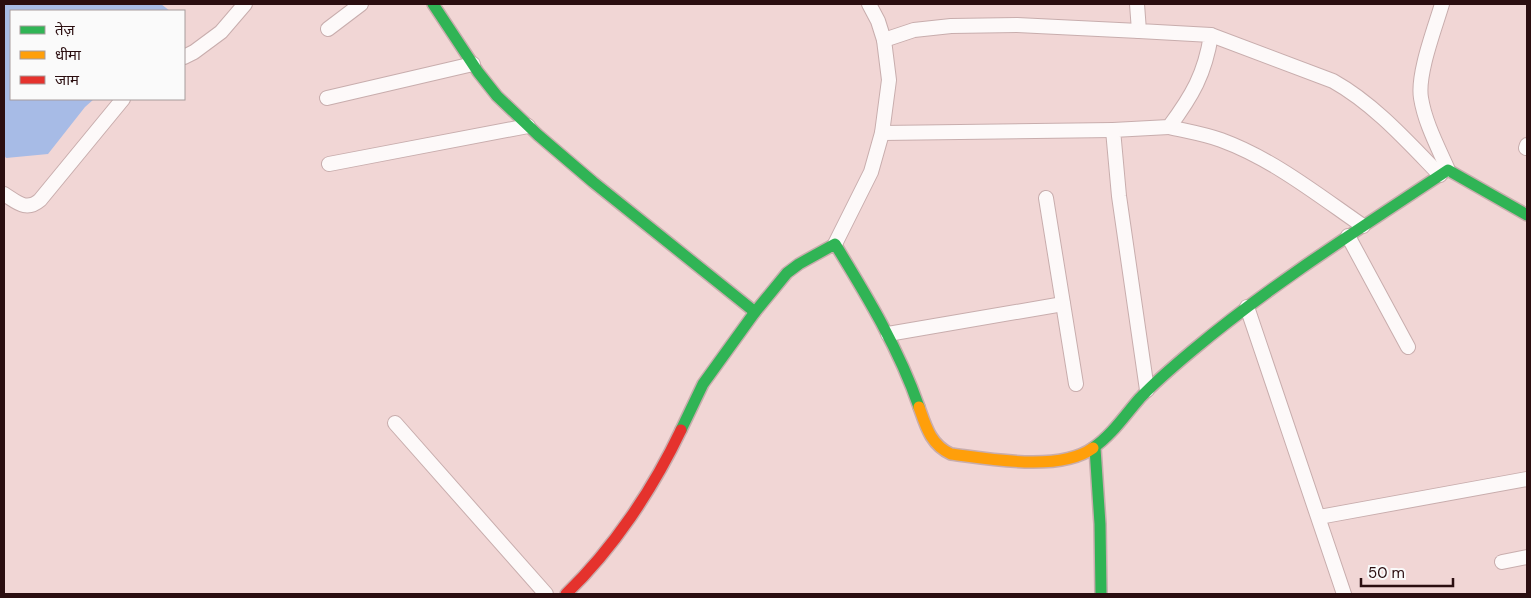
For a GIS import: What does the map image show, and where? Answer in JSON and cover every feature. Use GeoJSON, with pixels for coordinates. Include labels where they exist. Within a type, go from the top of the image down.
{"type":"FeatureCollection","features":[{"type":"Feature","properties":{"kind":"street"},"geometry":{"type":"LineString","coordinates":[[185,56],[221,32],[245,4]]}},
{"type":"Feature","properties":{"kind":"street"},"geometry":{"type":"LineString","coordinates":[[328,29],[361,4]]}},
{"type":"Feature","properties":{"kind":"street"},"geometry":{"type":"LineString","coordinates":[[433,4],[473,64],[498,96],[528,126],[593,182],[755,312]]}},
{"type":"Feature","properties":{"kind":"street"},"geometry":{"type":"LineString","coordinates":[[566,594],[592,568],[635,511],[671,451],[704,384],[755,312],[787,273],[835,244],[871,172],[882,133],[889,80],[884,40],[878,22],[868,4]]}},
{"type":"Feature","properties":{"kind":"street"},"geometry":{"type":"LineString","coordinates":[[1137,4],[1139,31]]}},
{"type":"Feature","properties":{"kind":"street"},"geometry":{"type":"LineString","coordinates":[[1442,4],[1422,73],[1420,96],[1444,173]]}},
{"type":"Feature","properties":{"kind":"street"},"geometry":{"type":"LineString","coordinates":[[884,40],[914,30],[951,26],[1018,25],[1211,34],[1332,81],[1350,90],[1444,173],[1527,215]]}},
{"type":"Feature","properties":{"kind":"street"},"geometry":{"type":"LineString","coordinates":[[1169,127],[1185,105],[1202,75],[1211,34]]}},
{"type":"Feature","properties":{"kind":"street"},"geometry":{"type":"LineString","coordinates":[[327,98],[473,64]]}},
{"type":"Feature","properties":{"kind":"street"},"geometry":{"type":"LineString","coordinates":[[4,194],[25,205],[36,204],[123,100]]}},
{"type":"Feature","properties":{"kind":"street"},"geometry":{"type":"LineString","coordinates":[[329,164],[528,126]]}},
{"type":"Feature","properties":{"kind":"street"},"geometry":{"type":"LineString","coordinates":[[882,133],[1113,130],[1169,127],[1220,139],[1248,152],[1283,171],[1363,226]]}},
{"type":"Feature","properties":{"kind":"street"},"geometry":{"type":"LineString","coordinates":[[1113,130],[1119,196],[1147,390]]}},
{"type":"Feature","properties":{"kind":"street"},"geometry":{"type":"LineString","coordinates":[[835,244],[874,306],[913,386],[925,426],[941,451],[951,454],[1016,462],[1062,460],[1080,456],[1095,448],[1147,390],[1212,333],[1247,306],[1348,236],[1444,173]]}},
{"type":"Feature","properties":{"kind":"street"},"geometry":{"type":"LineString","coordinates":[[1046,198],[1076,384]]}},
{"type":"Feature","properties":{"kind":"street"},"geometry":{"type":"LineString","coordinates":[[1348,236],[1408,347]]}},
{"type":"Feature","properties":{"kind":"street"},"geometry":{"type":"LineString","coordinates":[[888,334],[1063,304]]}},
{"type":"Feature","properties":{"kind":"street"},"geometry":{"type":"LineString","coordinates":[[1247,306],[1344,594]]}},
{"type":"Feature","properties":{"kind":"street"},"geometry":{"type":"LineString","coordinates":[[394,423],[546,594]]}},
{"type":"Feature","properties":{"kind":"street"},"geometry":{"type":"LineString","coordinates":[[1095,448],[1101,539],[1101,594]]}},
{"type":"Feature","properties":{"kind":"street"},"geometry":{"type":"LineString","coordinates":[[1319,517],[1527,480]]}},
{"type":"Feature","properties":{"kind":"street"},"geometry":{"type":"LineString","coordinates":[[1502,562],[1527,556]]}},
{"type":"Feature","properties":{"kind":"water"},"geometry":{"type":"Polygon","coordinates":[[[4,4],[161,4],[169,10],[10,10],[10,100],[93,100],[85,107],[48,154],[6,158],[4,155],[4,4]]]}},
{"type":"Feature","properties":{"kind":"traffic: fast"},"geometry":{"type":"LineString","coordinates":[[433,4],[478,72],[497,96],[538,135],[593,182],[755,312]]}},
{"type":"Feature","properties":{"kind":"traffic: fast"},"geometry":{"type":"LineString","coordinates":[[1093,448],[1112,431],[1152,385],[1223,325],[1318,257],[1448,170],[1527,215]]}},
{"type":"Feature","properties":{"kind":"traffic: fast"},"geometry":{"type":"LineString","coordinates":[[681,430],[703,384],[755,312],[787,273],[835,244],[892,344],[919,407]]}},
{"type":"Feature","properties":{"kind":"traffic: fast"},"geometry":{"type":"LineString","coordinates":[[1095,448],[1100,524],[1101,594]]}},
{"type":"Feature","properties":{"kind":"traffic: slow"},"geometry":{"type":"LineString","coordinates":[[919,407],[930,435],[939,446],[951,454],[1004,461],[1044,462],[1062,460],[1093,448]]}},
{"type":"Feature","properties":{"kind":"traffic: jam"},"geometry":{"type":"LineString","coordinates":[[566,594],[600,558],[631,517],[658,474],[681,430]]}}]}
